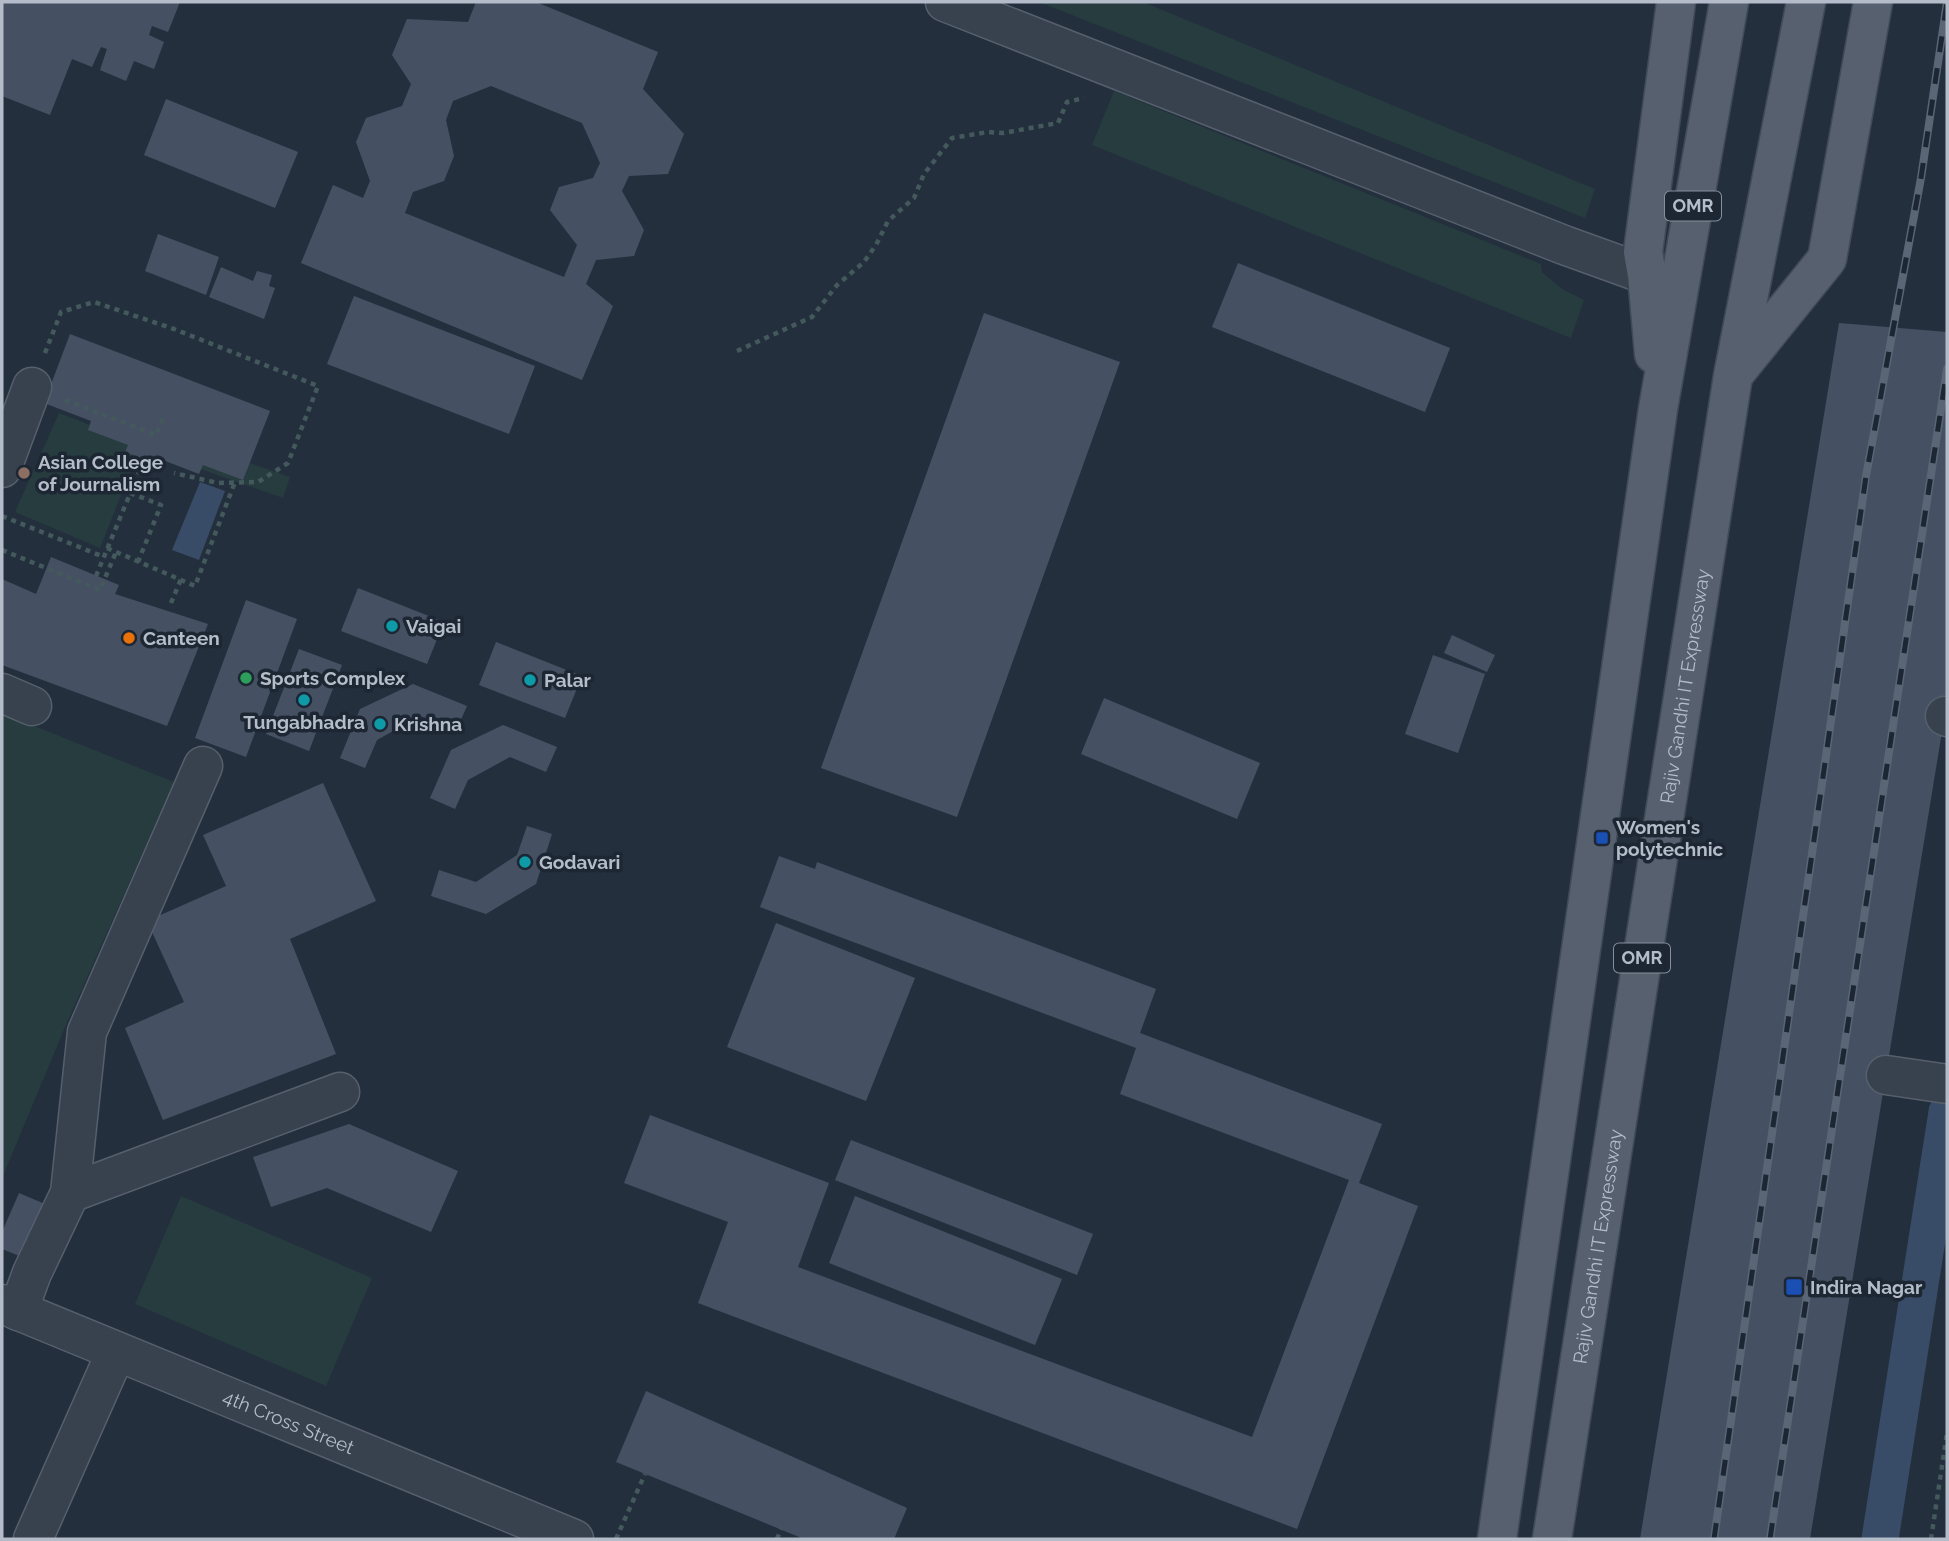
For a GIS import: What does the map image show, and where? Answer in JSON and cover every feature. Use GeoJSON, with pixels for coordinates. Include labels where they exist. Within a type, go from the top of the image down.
{"type":"FeatureCollection","features":[{"type":"Feature","properties":{"kind":"main road"},"geometry":{"type":"LineString","coordinates":[[1658,409],[1643,252],[1676,2]]}},
{"type":"Feature","properties":{"kind":"main road","name":"OMR"},"geometry":{"type":"LineString","coordinates":[[1497,1539],[1658,409],[1729,2]]}},
{"type":"Feature","properties":{"kind":"main road","name":"Rajiv Gandhi IT Expressway"},"geometry":{"type":"LineString","coordinates":[[1552,1539],[1732,376],[1806,2]]}},
{"type":"Feature","properties":{"kind":"main road"},"geometry":{"type":"LineString","coordinates":[[1732,376],[1826,259],[1873,2]]}},
{"type":"Feature","properties":{"kind":"street"},"geometry":{"type":"LineString","coordinates":[[945,2],[1564,245],[1647,275]]}},
{"type":"Feature","properties":{"kind":"street"},"geometry":{"type":"LineString","coordinates":[[2,468],[32,387]]}},
{"type":"Feature","properties":{"kind":"street"},"geometry":{"type":"LineString","coordinates":[[10,1308],[32,1273],[70,1193],[87,1032],[204,766]]}},
{"type":"Feature","properties":{"kind":"street"},"geometry":{"type":"LineString","coordinates":[[1886,1075],[1947,1084]]}},
{"type":"Feature","properties":{"kind":"street"},"geometry":{"type":"LineString","coordinates":[[70,1193],[340,1092]]}},
{"type":"Feature","properties":{"kind":"street","name":"4th Cross Street"},"geometry":{"type":"LineString","coordinates":[[10,1308],[573,1539]]}},
{"type":"Feature","properties":{"kind":"street"},"geometry":{"type":"LineString","coordinates":[[33,1539],[116,1352]]}},
{"type":"Feature","properties":{"kind":"path"},"geometry":{"type":"LineString","coordinates":[[737,351],[812,317],[837,285],[863,262],[876,245],[888,221],[914,198],[924,174],[952,138],[988,132],[1003,133],[1058,123],[1066,102],[1088,97],[1104,84],[1114,68]]}},
{"type":"Feature","properties":{"kind":"path"},"geometry":{"type":"LineString","coordinates":[[164,415],[156,435],[32,387],[61,312],[94,302],[174,329],[318,386],[288,463],[258,482],[218,483],[174,473]]}},
{"type":"Feature","properties":{"kind":"path"},"geometry":{"type":"LineString","coordinates":[[96,576],[144,460]]}},
{"type":"Feature","properties":{"kind":"path"},"geometry":{"type":"LineString","coordinates":[[107,548],[195,586],[235,482]]}},
{"type":"Feature","properties":{"kind":"path"},"geometry":{"type":"LineString","coordinates":[[130,493],[162,505],[138,562]]}},
{"type":"Feature","properties":{"kind":"path"},"geometry":{"type":"LineString","coordinates":[[2,516],[104,557]]}},
{"type":"Feature","properties":{"kind":"path"},"geometry":{"type":"LineString","coordinates":[[2,550],[100,590],[116,552]]}},
{"type":"Feature","properties":{"kind":"path"},"geometry":{"type":"LineString","coordinates":[[171,603],[181,579]]}},
{"type":"Feature","properties":{"kind":"path"},"geometry":{"type":"LineString","coordinates":[[1931,1539],[1947,1433]]}},
{"type":"Feature","properties":{"kind":"path"},"geometry":{"type":"LineString","coordinates":[[615,1539],[645,1474]]}},
{"type":"Feature","properties":{"kind":"path"},"geometry":{"type":"LineString","coordinates":[[777,1539],[781,1529]]}},
{"type":"Feature","properties":{"kind":"green space"},"geometry":{"type":"Polygon","coordinates":[[[1039,2],[1143,2],[1595,189],[1585,218],[1039,2]]]}},
{"type":"Feature","properties":{"kind":"green space"},"geometry":{"type":"Polygon","coordinates":[[[1114,91],[1541,264],[1542,272],[1562,289],[1584,300],[1571,338],[1092,145],[1114,91]]]}},
{"type":"Feature","properties":{"kind":"green space"},"geometry":{"type":"Polygon","coordinates":[[[59,413],[141,445],[100,548],[15,512],[59,413]]]}},
{"type":"Feature","properties":{"kind":"green space"},"geometry":{"type":"Polygon","coordinates":[[[168,435],[290,477],[283,498],[160,455],[168,435]]]}},
{"type":"Feature","properties":{"kind":"green space"},"geometry":{"type":"Polygon","coordinates":[[[2,713],[174,782],[66,1025],[2,1178],[2,713]]]}},
{"type":"Feature","properties":{"kind":"green space"},"geometry":{"type":"Polygon","coordinates":[[[181,1196],[372,1278],[326,1386],[135,1304],[181,1196]]]}},
{"type":"Feature","properties":{"kind":"water"},"geometry":{"type":"Polygon","coordinates":[[[200,482],[225,491],[199,560],[172,550],[200,482]]]}},
{"type":"Feature","properties":{"kind":"building"},"geometry":{"type":"Polygon","coordinates":[[[2,2],[180,2],[168,32],[152,26],[149,35],[164,42],[154,69],[134,61],[126,81],[100,70],[107,49],[101,47],[92,67],[72,59],[50,115],[2,96],[2,2]]]}},
{"type":"Feature","properties":{"kind":"building"},"geometry":{"type":"Polygon","coordinates":[[[476,2],[536,2],[658,52],[643,89],[684,134],[668,174],[629,176],[622,191],[644,230],[634,256],[596,260],[586,284],[613,306],[582,380],[301,263],[333,185],[363,198],[370,181],[356,142],[366,118],[402,106],[411,84],[392,55],[407,19],[468,22],[476,2]],[[491,86],[453,101],[446,120],[454,156],[444,181],[413,192],[405,213],[564,277],[577,245],[550,210],[559,187],[593,178],[600,163],[582,123],[491,86]]]}},
{"type":"Feature","properties":{"kind":"building"},"geometry":{"type":"Polygon","coordinates":[[[166,99],[298,152],[275,208],[144,155],[166,99]]]}},
{"type":"Feature","properties":{"kind":"building"},"geometry":{"type":"Polygon","coordinates":[[[158,234],[219,257],[206,295],[145,271],[158,234]]]}},
{"type":"Feature","properties":{"kind":"building"},"geometry":{"type":"Polygon","coordinates":[[[1238,263],[1450,348],[1425,412],[1212,327],[1238,263]]]}},
{"type":"Feature","properties":{"kind":"building"},"geometry":{"type":"Polygon","coordinates":[[[221,267],[253,281],[257,271],[272,275],[269,286],[275,288],[264,319],[209,297],[221,267]]]}},
{"type":"Feature","properties":{"kind":"building"},"geometry":{"type":"Polygon","coordinates":[[[354,296],[535,366],[509,434],[327,364],[354,296]]]}},
{"type":"Feature","properties":{"kind":"building"},"geometry":{"type":"Polygon","coordinates":[[[984,313],[1120,362],[957,817],[821,768],[984,313]]]}},
{"type":"Feature","properties":{"kind":"building"},"geometry":{"type":"Polygon","coordinates":[[[1839,323],[1947,332],[1947,701],[1810,1539],[1640,1539],[1839,323]]]}},
{"type":"Feature","properties":{"kind":"building"},"geometry":{"type":"Polygon","coordinates":[[[70,334],[270,411],[243,480],[203,465],[199,474],[155,457],[153,463],[125,452],[128,445],[88,430],[91,421],[44,403],[70,334]]]}},
{"type":"Feature","properties":{"kind":"building"},"geometry":{"type":"Polygon","coordinates":[[[51,557],[119,585],[115,594],[208,624],[167,726],[2,665],[2,579],[36,594],[51,557]]]}},
{"type":"Feature","properties":{"kind":"building","name":"Vaigai"},"geometry":{"type":"Polygon","coordinates":[[[358,588],[444,622],[427,664],[341,631],[358,588]]]}},
{"type":"Feature","properties":{"kind":"building","name":"Sports Complex"},"geometry":{"type":"Polygon","coordinates":[[[246,600],[297,619],[246,757],[195,738],[246,600]]]}},
{"type":"Feature","properties":{"kind":"building"},"geometry":{"type":"Polygon","coordinates":[[[1452,635],[1495,655],[1487,672],[1444,653],[1452,635]]]}},
{"type":"Feature","properties":{"kind":"building","name":"Palar"},"geometry":{"type":"Polygon","coordinates":[[[496,642],[582,676],[565,718],[479,685],[496,642]]]}},
{"type":"Feature","properties":{"kind":"building","name":"Tungabhadra"},"geometry":{"type":"Polygon","coordinates":[[[299,649],[342,665],[309,751],[266,734],[299,649]]]}},
{"type":"Feature","properties":{"kind":"building"},"geometry":{"type":"Polygon","coordinates":[[[1433,655],[1485,674],[1458,753],[1405,734],[1433,655]]]}},
{"type":"Feature","properties":{"kind":"building","name":"Krishna"},"geometry":{"type":"Polygon","coordinates":[[[413,684],[467,706],[456,731],[420,716],[377,740],[365,768],[340,758],[360,709],[413,684]]]}},
{"type":"Feature","properties":{"kind":"building"},"geometry":{"type":"Polygon","coordinates":[[[1104,698],[1260,763],[1237,819],[1081,754],[1104,698]]]}},
{"type":"Feature","properties":{"kind":"building"},"geometry":{"type":"Polygon","coordinates":[[[503,725],[557,747],[546,772],[510,757],[468,780],[455,809],[430,798],[451,750],[503,725]]]}},
{"type":"Feature","properties":{"kind":"building"},"geometry":{"type":"Polygon","coordinates":[[[323,783],[376,901],[290,939],[336,1054],[163,1120],[125,1028],[184,1002],[147,921],[226,886],[203,835],[323,783]]]}},
{"type":"Feature","properties":{"kind":"building","name":"Godavari"},"geometry":{"type":"Polygon","coordinates":[[[527,826],[552,834],[536,884],[486,914],[431,896],[439,870],[476,882],[517,855],[527,826]]]}},
{"type":"Feature","properties":{"kind":"building"},"geometry":{"type":"Polygon","coordinates":[[[779,856],[815,869],[817,862],[1156,989],[1140,1033],[1382,1124],[1359,1183],[1418,1206],[1297,1529],[698,1303],[728,1222],[624,1183],[650,1115],[829,1183],[798,1267],[1252,1437],[1349,1180],[1120,1094],[1136,1048],[760,907],[779,856]]]}},
{"type":"Feature","properties":{"kind":"building"},"geometry":{"type":"Polygon","coordinates":[[[776,923],[915,978],[866,1101],[727,1047],[776,923]]]}},
{"type":"Feature","properties":{"kind":"building"},"geometry":{"type":"Polygon","coordinates":[[[349,1124],[458,1171],[431,1232],[327,1188],[271,1207],[253,1157],[349,1124]]]}},
{"type":"Feature","properties":{"kind":"building"},"geometry":{"type":"Polygon","coordinates":[[[851,1140],[1093,1234],[1077,1275],[835,1180],[851,1140]]]}},
{"type":"Feature","properties":{"kind":"building"},"geometry":{"type":"Polygon","coordinates":[[[19,1193],[45,1204],[22,1257],[2,1249],[2,1232],[19,1193]]]}},
{"type":"Feature","properties":{"kind":"building"},"geometry":{"type":"Polygon","coordinates":[[[855,1196],[1062,1279],[1035,1345],[829,1263],[855,1196]]]}},
{"type":"Feature","properties":{"kind":"building"},"geometry":{"type":"Polygon","coordinates":[[[646,1391],[907,1508],[894,1539],[804,1539],[616,1462],[646,1391]]]}},
{"type":"Feature","properties":{"kind":"waterway"},"geometry":{"type":"LineString","coordinates":[[1880,1539],[1947,1112]]}},
{"type":"Feature","properties":{"kind":"railway"},"geometry":{"type":"LineString","coordinates":[[1714,1539],[1866,476],[1921,178],[1947,2]]}},
{"type":"Feature","properties":{"kind":"railway"},"geometry":{"type":"LineString","coordinates":[[1770,1539],[1947,369]]}},
{"type":"Feature","properties":{"kind":"place","name":"Asian College of Journalism"},"geometry":{"type":"Point","coordinates":[24,473]}},
{"type":"Feature","properties":{"kind":"place","name":"Vaigai"},"geometry":{"type":"Point","coordinates":[392,626]}},
{"type":"Feature","properties":{"kind":"place","name":"Canteen"},"geometry":{"type":"Point","coordinates":[129,638]}},
{"type":"Feature","properties":{"kind":"place","name":"Sports Complex"},"geometry":{"type":"Point","coordinates":[246,678]}},
{"type":"Feature","properties":{"kind":"place","name":"Palar"},"geometry":{"type":"Point","coordinates":[530,680]}},
{"type":"Feature","properties":{"kind":"place","name":"Tungabhadra"},"geometry":{"type":"Point","coordinates":[304,700]}},
{"type":"Feature","properties":{"kind":"place","name":"Krishna"},"geometry":{"type":"Point","coordinates":[380,724]}},
{"type":"Feature","properties":{"kind":"place","name":"Women's polytechnic"},"geometry":{"type":"Point","coordinates":[1602,838]}},
{"type":"Feature","properties":{"kind":"place","name":"Godavari"},"geometry":{"type":"Point","coordinates":[525,862]}},
{"type":"Feature","properties":{"kind":"place","name":"Indira Nagar"},"geometry":{"type":"Point","coordinates":[1794,1287]}}]}
